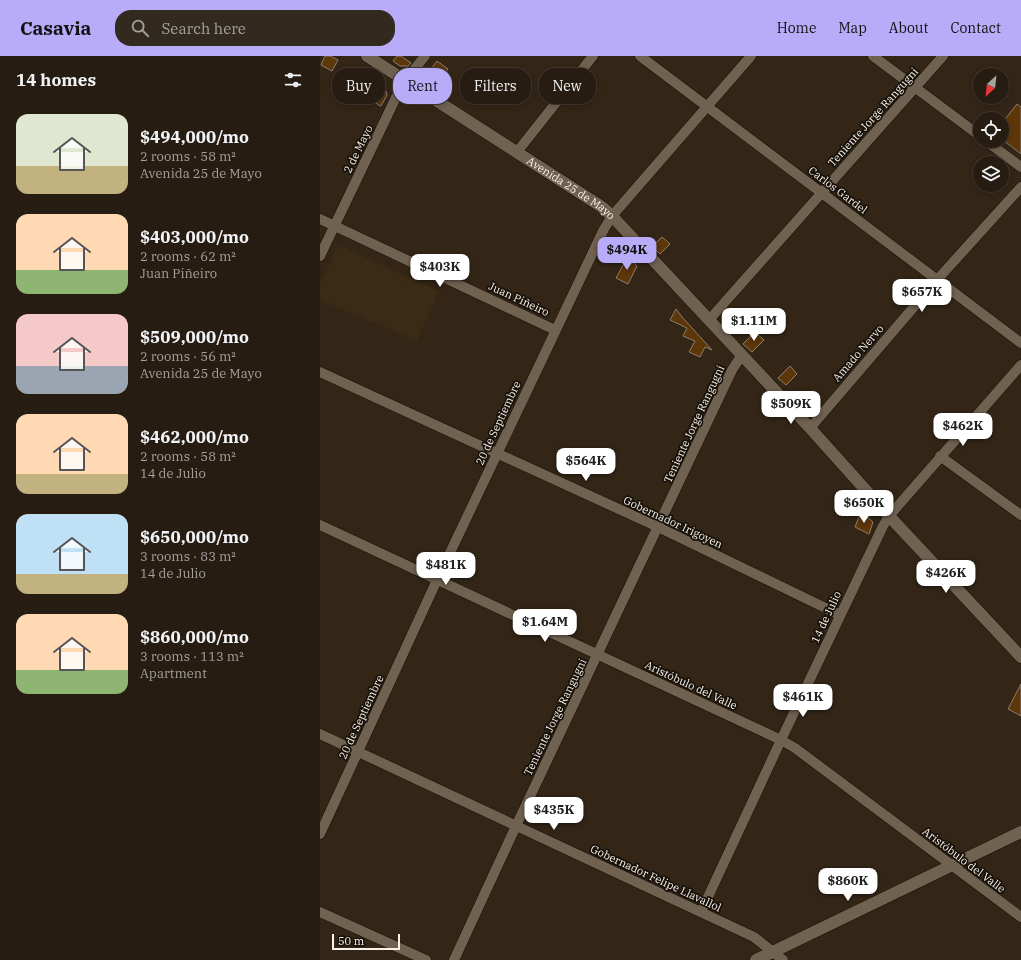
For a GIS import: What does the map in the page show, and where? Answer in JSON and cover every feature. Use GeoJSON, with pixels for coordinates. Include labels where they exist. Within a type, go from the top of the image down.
{"type":"FeatureCollection","features":[{"type":"Feature","properties":{"kind":"main road","name":"Avenida 25 de Mayo"},"geometry":{"type":"LineString","coordinates":[[367,56],[393,73]]}},
{"type":"Feature","properties":{"kind":"main road","name":"Avenida 25 de Mayo"},"geometry":{"type":"LineString","coordinates":[[441,104],[602,207],[612,216],[1021,657]]}},
{"type":"Feature","properties":{"kind":"main road"},"geometry":{"type":"LineString","coordinates":[[756,960],[1021,832]]}},
{"type":"Feature","properties":{"kind":"street","name":"2 de Mayo"},"geometry":{"type":"LineString","coordinates":[[415,68],[425,56]]}},
{"type":"Feature","properties":{"kind":"street"},"geometry":{"type":"LineString","coordinates":[[517,152],[593,56]]}},
{"type":"Feature","properties":{"kind":"street","name":"Carlos Gardel"},"geometry":{"type":"LineString","coordinates":[[640,56],[1021,343]]}},
{"type":"Feature","properties":{"kind":"street","name":"20 de Septiembre"},"geometry":{"type":"LineString","coordinates":[[320,834],[437,580],[602,234],[612,216],[751,56]]}},
{"type":"Feature","properties":{"kind":"street"},"geometry":{"type":"LineString","coordinates":[[873,56],[973,131]]}},
{"type":"Feature","properties":{"kind":"street","name":"Teniente Jorge Rangugni"},"geometry":{"type":"LineString","coordinates":[[709,320],[943,56]]}},
{"type":"Feature","properties":{"kind":"street","name":"2 de Mayo"},"geometry":{"type":"LineString","coordinates":[[320,256],[394,104]]}},
{"type":"Feature","properties":{"kind":"street"},"geometry":{"type":"LineString","coordinates":[[995,148],[1021,167]]}},
{"type":"Feature","properties":{"kind":"street","name":"Amado Nervo"},"geometry":{"type":"LineString","coordinates":[[810,428],[937,280],[1021,187]]}},
{"type":"Feature","properties":{"kind":"street","name":"Juan Piñeiro"},"geometry":{"type":"LineString","coordinates":[[320,219],[555,330]]}},
{"type":"Feature","properties":{"kind":"street","name":"Teniente Jorge Rangugni"},"geometry":{"type":"LineString","coordinates":[[454,960],[732,370],[741,356]]}},
{"type":"Feature","properties":{"kind":"street","name":"14 de Julio"},"geometry":{"type":"LineString","coordinates":[[701,912],[780,740],[882,526],[940,456],[1021,365]]}},
{"type":"Feature","properties":{"kind":"street","name":"Gobernador Irigoyen"},"geometry":{"type":"LineString","coordinates":[[320,372],[658,527],[840,615]]}},
{"type":"Feature","properties":{"kind":"street"},"geometry":{"type":"LineString","coordinates":[[940,456],[1021,515]]}},
{"type":"Feature","properties":{"kind":"street","name":"Aristóbulo del Valle"},"geometry":{"type":"LineString","coordinates":[[320,525],[795,748],[1021,917]]}},
{"type":"Feature","properties":{"kind":"street","name":"Gobernador Felipe Llavallol"},"geometry":{"type":"LineString","coordinates":[[320,734],[754,937],[783,960]]}},
{"type":"Feature","properties":{"kind":"street"},"geometry":{"type":"LineString","coordinates":[[320,912],[426,960]]}},
{"type":"Feature","properties":{"kind":"shaded area"},"geometry":{"type":"Polygon","coordinates":[[[338,245],[439,291],[417,341],[320,300],[320,283],[338,245]]]}},
{"type":"Feature","properties":{"kind":"building"},"geometry":{"type":"Polygon","coordinates":[[[325,56],[330,56],[338,60],[334,68],[332,68],[332,71],[321,65],[325,56]]]}},
{"type":"Feature","properties":{"kind":"building"},"geometry":{"type":"Polygon","coordinates":[[[397,56],[401,56],[411,63],[408,66],[400,66],[393,61],[397,56]]]}},
{"type":"Feature","properties":{"kind":"building"},"geometry":{"type":"Polygon","coordinates":[[[437,61],[447,68],[432,68],[437,61]]]}},
{"type":"Feature","properties":{"kind":"building"},"geometry":{"type":"Polygon","coordinates":[[[1017,104],[1021,107],[1021,154],[1009,145],[1009,114],[1017,104]]]}},
{"type":"Feature","properties":{"kind":"building"},"geometry":{"type":"Polygon","coordinates":[[[662,237],[670,244],[660,254],[652,247],[662,237]]]}},
{"type":"Feature","properties":{"kind":"building"},"geometry":{"type":"Polygon","coordinates":[[[628,256],[637,266],[628,284],[616,278],[628,256]]]}},
{"type":"Feature","properties":{"kind":"building"},"geometry":{"type":"Polygon","coordinates":[[[676,309],[712,350],[705,347],[700,357],[689,352],[695,341],[683,336],[687,328],[670,320],[676,309]]]}},
{"type":"Feature","properties":{"kind":"building"},"geometry":{"type":"Polygon","coordinates":[[[755,332],[764,340],[752,352],[743,344],[755,332]]]}},
{"type":"Feature","properties":{"kind":"building"},"geometry":{"type":"Polygon","coordinates":[[[790,366],[797,374],[786,385],[778,378],[790,366]]]}},
{"type":"Feature","properties":{"kind":"building"},"geometry":{"type":"Polygon","coordinates":[[[861,512],[873,522],[869,534],[855,527],[861,512]]]}},
{"type":"Feature","properties":{"kind":"building"},"geometry":{"type":"Polygon","coordinates":[[[1021,684],[1021,716],[1008,709],[1021,684]]]}}]}
